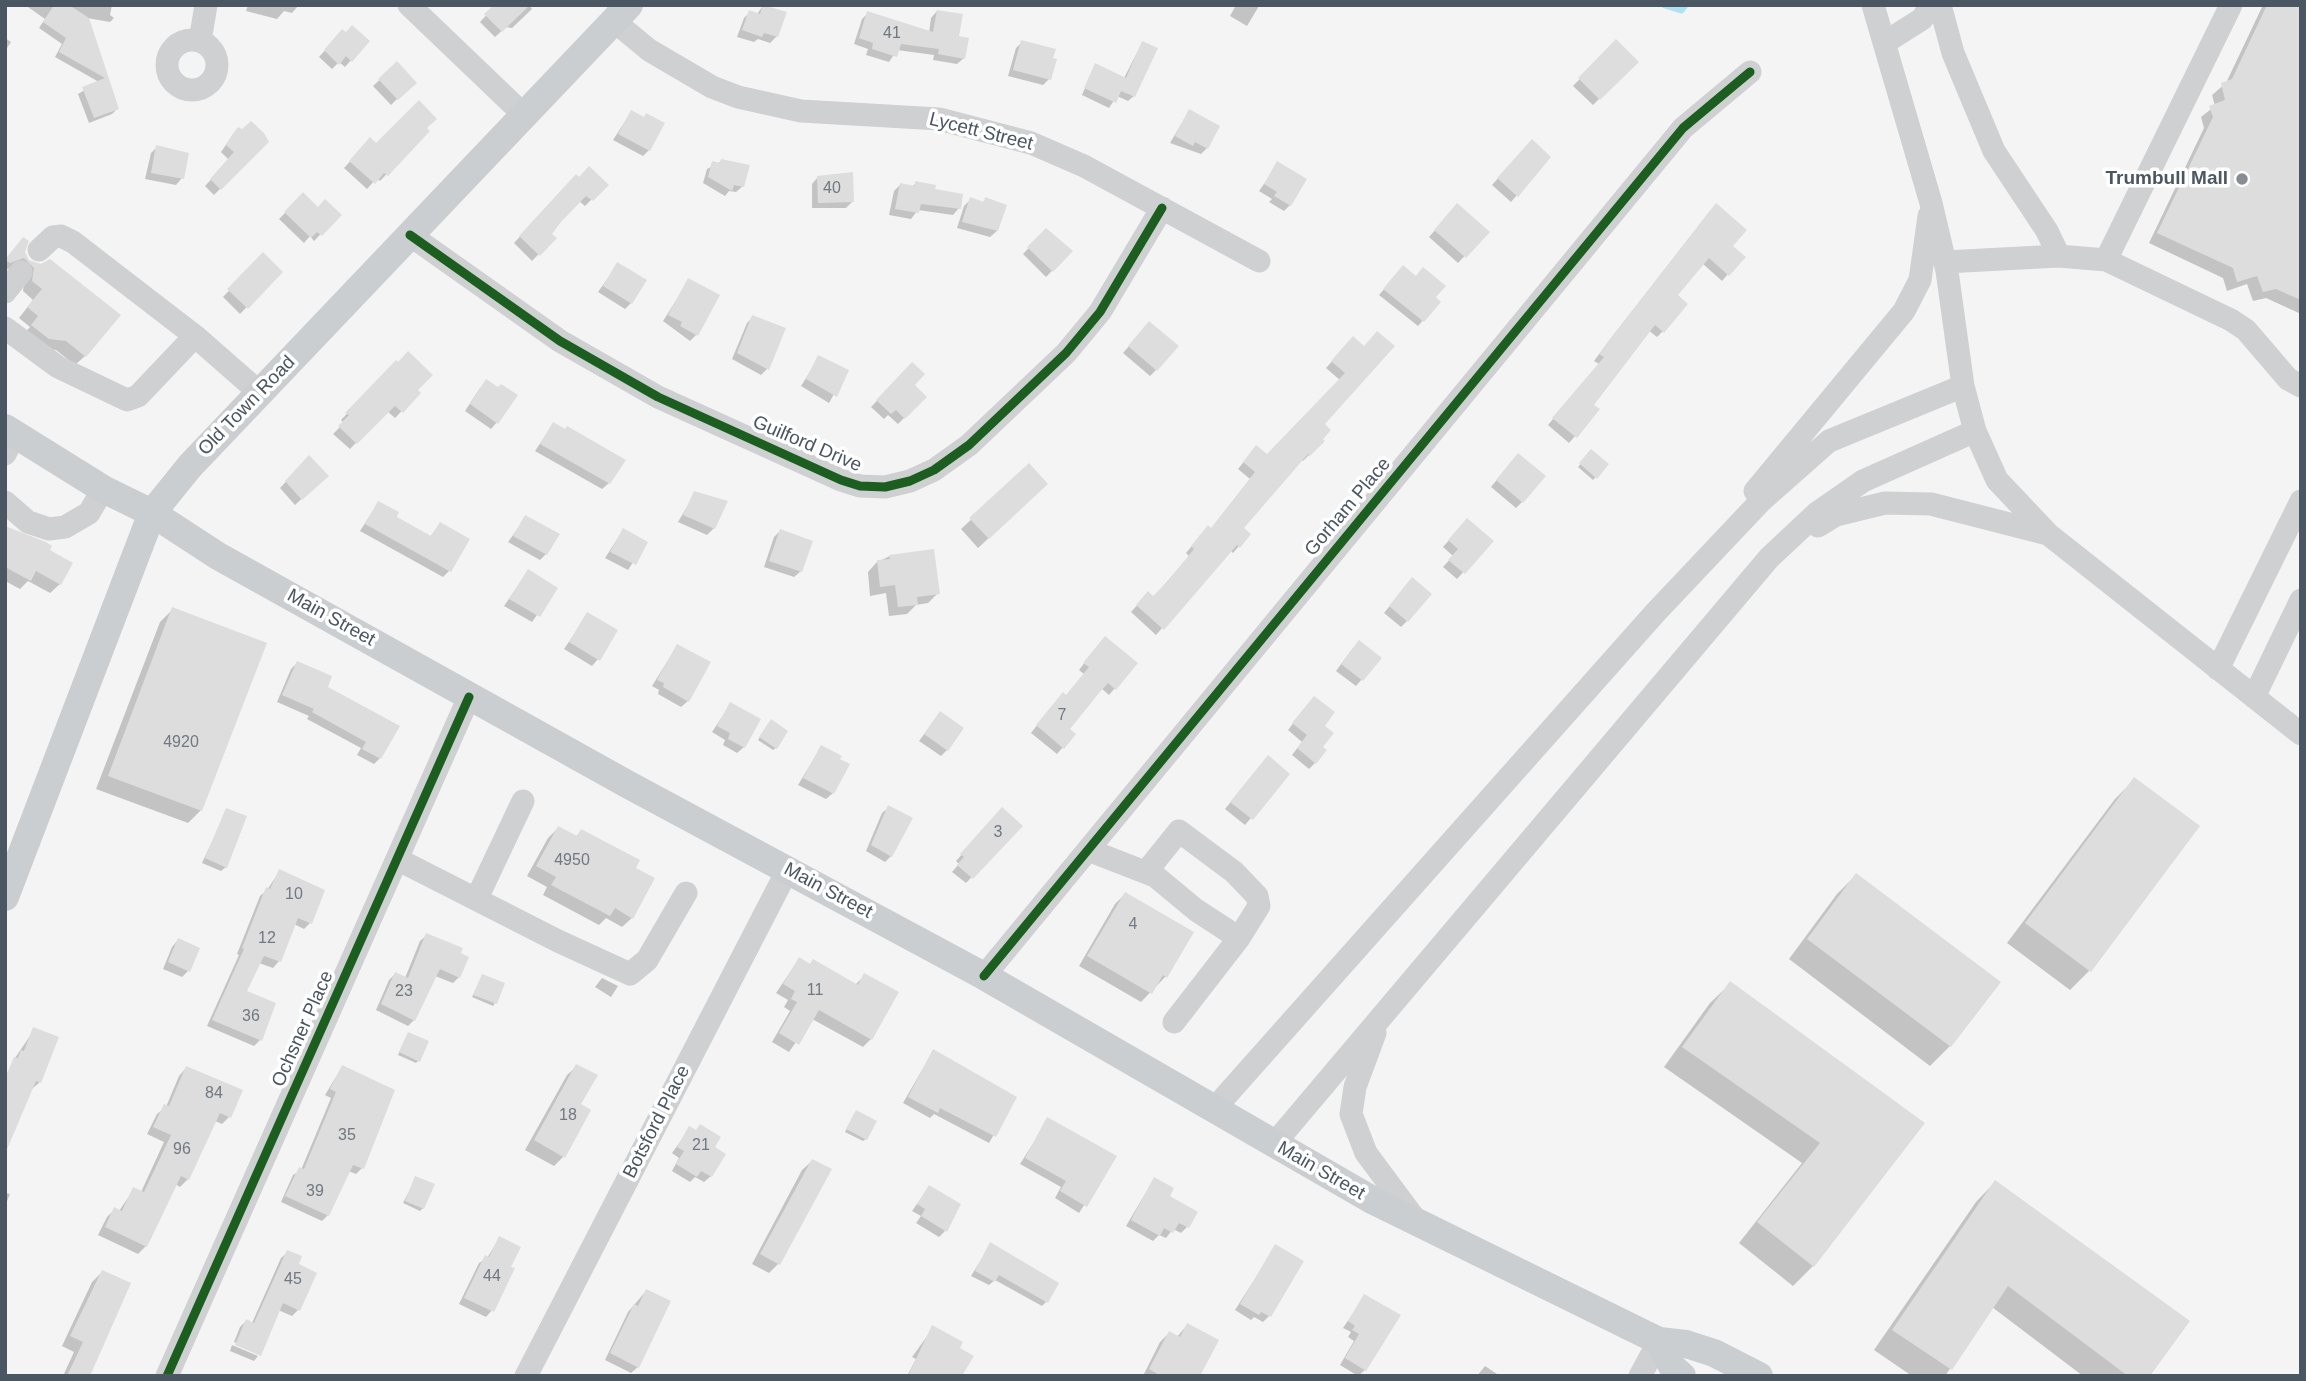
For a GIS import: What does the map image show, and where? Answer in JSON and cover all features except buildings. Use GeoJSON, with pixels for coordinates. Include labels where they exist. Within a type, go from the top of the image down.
{"type":"FeatureCollection","features":[{"type":"Feature","properties":{"kind":"main road","name":"Old Town Road"},"geometry":{"type":"LineString","coordinates":[[5,897],[152,513],[190,466],[622,13]]}},
{"type":"Feature","properties":{"kind":"main road","name":"Main Street"},"geometry":{"type":"LineString","coordinates":[[8,439],[152,513],[218,556],[469,697],[984,976],[1273,1144],[1418,1223],[1659,1341],[1686,1344],[1714,1353],[1759,1376]]}},
{"type":"Feature","properties":{"kind":"main road"},"geometry":{"type":"LineString","coordinates":[[1659,1341],[1673,1368],[1682,1376]]}},
{"type":"Feature","properties":{"kind":"street"},"geometry":{"type":"LineString","coordinates":[[200,41],[206,5]]}},
{"type":"Feature","properties":{"kind":"street"},"geometry":{"type":"LineString","coordinates":[[409,5],[524,115]]}},
{"type":"Feature","properties":{"kind":"street"},"geometry":{"type":"LineString","coordinates":[[1873,5],[1931,203],[1944,262],[1963,386],[1975,431],[1997,480],[2048,534],[2301,734]]}},
{"type":"Feature","properties":{"kind":"street"},"geometry":{"type":"LineString","coordinates":[[1884,43],[1922,19],[1931,5]]}},
{"type":"Feature","properties":{"kind":"street"},"geometry":{"type":"LineString","coordinates":[[1940,5],[1953,53],[1994,152],[2047,231],[2059,256]]}},
{"type":"Feature","properties":{"kind":"street"},"geometry":{"type":"LineString","coordinates":[[2106,260],[2231,5]]}},
{"type":"Feature","properties":{"kind":"street","name":"Lycett Street"},"geometry":{"type":"LineString","coordinates":[[622,13],[649,50],[712,87],[738,97],[801,111],[939,118],[1031,144],[1084,166],[1259,261]]}},
{"type":"Feature","properties":{"kind":"street","name":"Gorham Place"},"geometry":{"type":"LineString","coordinates":[[984,976],[1683,128],[1750,72]]}},
{"type":"Feature","properties":{"kind":"street"},"geometry":{"type":"LineString","coordinates":[[1655,613],[1904,311],[1920,280],[1931,203]]}},
{"type":"Feature","properties":{"kind":"street","name":"Guilford Drive"},"geometry":{"type":"LineString","coordinates":[[410,235],[560,341],[658,397],[841,480],[860,486],[885,487],[910,481],[934,470],[969,445],[1066,353],[1100,312],[1162,208]]}},
{"type":"Feature","properties":{"kind":"street"},"geometry":{"type":"LineString","coordinates":[[39,250],[52,237],[61,236],[73,242],[195,336],[260,393]]}},
{"type":"Feature","properties":{"kind":"street"},"geometry":{"type":"LineString","coordinates":[[1944,262],[2059,256],[2106,260],[2231,320],[2246,330],[2288,379],[2301,386]]}},
{"type":"Feature","properties":{"kind":"street"},"geometry":{"type":"LineString","coordinates":[[5,292],[21,272]]}},
{"type":"Feature","properties":{"kind":"street"},"geometry":{"type":"LineString","coordinates":[[5,328],[58,367],[127,400],[138,396],[195,336]]}},
{"type":"Feature","properties":{"kind":"street"},"geometry":{"type":"LineString","coordinates":[[1214,1109],[1655,613],[1760,502],[1829,441],[1963,386]]}},
{"type":"Feature","properties":{"kind":"street"},"geometry":{"type":"LineString","coordinates":[[1273,1144],[1769,558],[1816,513],[1863,481],[1975,431]]}},
{"type":"Feature","properties":{"kind":"street"},"geometry":{"type":"LineString","coordinates":[[5,502],[28,522],[49,529],[65,527],[89,513],[103,489]]}},
{"type":"Feature","properties":{"kind":"street"},"geometry":{"type":"LineString","coordinates":[[2218,669],[2301,501]]}},
{"type":"Feature","properties":{"kind":"street"},"geometry":{"type":"LineString","coordinates":[[1769,558],[1836,515],[1885,503],[1931,504],[2048,534]]}},
{"type":"Feature","properties":{"kind":"street"},"geometry":{"type":"LineString","coordinates":[[2254,697],[2301,600]]}},
{"type":"Feature","properties":{"kind":"street","name":"Ochsner Place"},"geometry":{"type":"LineString","coordinates":[[167,1376],[469,697]]}},
{"type":"Feature","properties":{"kind":"street"},"geometry":{"type":"LineString","coordinates":[[477,898],[523,801]]}},
{"type":"Feature","properties":{"kind":"street"},"geometry":{"type":"LineString","coordinates":[[1146,872],[1179,831],[1248,883],[1257,896],[1259,906],[1239,938],[1174,1022]]}},
{"type":"Feature","properties":{"kind":"street"},"geometry":{"type":"LineString","coordinates":[[1088,850],[1146,872],[1239,938]]}},
{"type":"Feature","properties":{"kind":"street"},"geometry":{"type":"LineString","coordinates":[[397,859],[558,941],[630,974],[647,960],[686,892]]}},
{"type":"Feature","properties":{"kind":"street","name":"Botsford Place"},"geometry":{"type":"LineString","coordinates":[[526,1376],[788,869]]}},
{"type":"Feature","properties":{"kind":"street"},"geometry":{"type":"LineString","coordinates":[[1381,1017],[1355,1087],[1351,1114],[1366,1153],[1418,1223]]}},
{"type":"Feature","properties":{"kind":"street"},"geometry":{"type":"LineString","coordinates":[[1640,1376],[1659,1341]]}},
{"type":"Feature","properties":{"kind":"waterway"},"geometry":{"type":"LineString","coordinates":[[1665,5],[1681,10],[1685,5]]}},
{"type":"Feature","properties":{"kind":"cycle path"},"geometry":{"type":"LineString","coordinates":[[984,976],[1683,128],[1750,72]]}},
{"type":"Feature","properties":{"kind":"cycle path"},"geometry":{"type":"LineString","coordinates":[[410,235],[560,341],[658,397],[841,480],[860,486],[885,487],[910,481],[934,470],[969,445],[1066,353],[1100,312],[1162,208]]}},
{"type":"Feature","properties":{"kind":"cycle path"},"geometry":{"type":"LineString","coordinates":[[167,1376],[469,697]]}},
{"type":"Feature","properties":{"kind":"place","name":"Trumbull Mall"},"geometry":{"type":"Point","coordinates":[2242,179]}}]}
